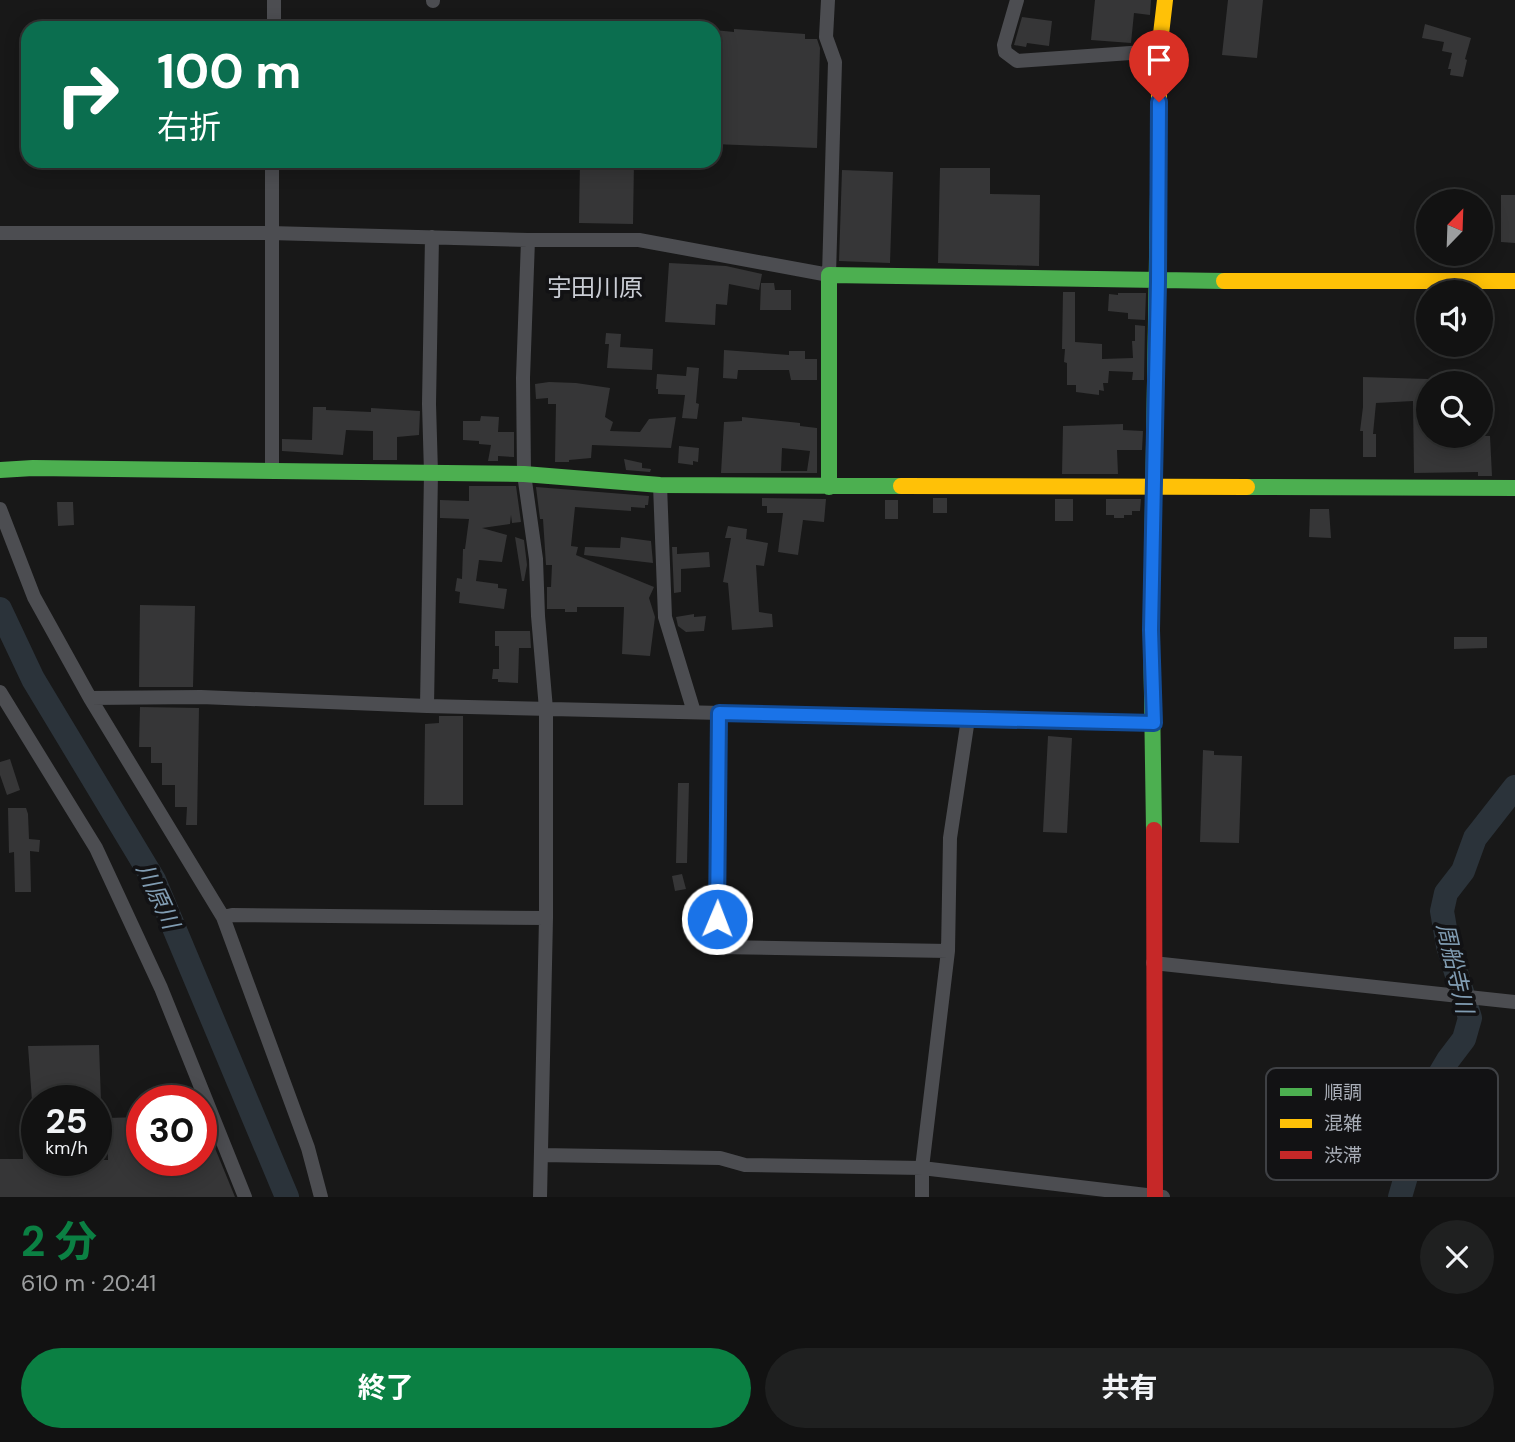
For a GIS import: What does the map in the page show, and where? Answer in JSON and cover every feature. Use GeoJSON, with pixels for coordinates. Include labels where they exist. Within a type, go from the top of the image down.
{"type":"FeatureCollection","features":[{"type":"Feature","properties":{"kind":"street"},"geometry":{"type":"LineString","coordinates":[[274,0],[274,21]]}},
{"type":"Feature","properties":{"kind":"street"},"geometry":{"type":"LineString","coordinates":[[828,0],[826,37],[835,62],[829,487]]}},
{"type":"Feature","properties":{"kind":"street"},"geometry":{"type":"LineString","coordinates":[[1017,0],[1004,46],[1005,52],[1017,61],[1159,51]]}},
{"type":"Feature","properties":{"kind":"street"},"geometry":{"type":"LineString","coordinates":[[1155,1197],[1154,723],[1151,630],[1158,281],[1159,51],[1165,0]]}},
{"type":"Feature","properties":{"kind":"street"},"geometry":{"type":"LineString","coordinates":[[272,168],[272,471]]}},
{"type":"Feature","properties":{"kind":"street"},"geometry":{"type":"LineString","coordinates":[[0,233],[270,233],[528,240],[639,240],[830,275],[1158,281],[1515,281]]}},
{"type":"Feature","properties":{"kind":"street"},"geometry":{"type":"LineString","coordinates":[[427,706],[432,237]]}},
{"type":"Feature","properties":{"kind":"street"},"geometry":{"type":"LineString","coordinates":[[528,240],[523,378],[524,474],[536,559],[546,709],[547,918],[540,1197]]}},
{"type":"Feature","properties":{"kind":"street"},"geometry":{"type":"LineString","coordinates":[[0,470],[33,468],[524,474],[660,485],[1154,489],[1515,488]]}},
{"type":"Feature","properties":{"kind":"street"},"geometry":{"type":"LineString","coordinates":[[660,485],[665,617],[694,712]]}},
{"type":"Feature","properties":{"kind":"street"},"geometry":{"type":"LineString","coordinates":[[0,509],[34,597],[90,698],[223,917],[308,1148],[321,1197]]}},
{"type":"Feature","properties":{"kind":"street"},"geometry":{"type":"LineString","coordinates":[[0,692],[96,848],[162,988],[245,1197]]}},
{"type":"Feature","properties":{"kind":"street"},"geometry":{"type":"LineString","coordinates":[[90,698],[201,697],[427,706],[1154,723]]}},
{"type":"Feature","properties":{"kind":"street"},"geometry":{"type":"LineString","coordinates":[[719,713],[717,947],[948,951]]}},
{"type":"Feature","properties":{"kind":"street"},"geometry":{"type":"LineString","coordinates":[[922,1197],[922,1168],[948,951],[950,838],[968,719]]}},
{"type":"Feature","properties":{"kind":"street"},"geometry":{"type":"LineString","coordinates":[[223,917],[547,918]]}},
{"type":"Feature","properties":{"kind":"street"},"geometry":{"type":"LineString","coordinates":[[1153,963],[1515,1002]]}},
{"type":"Feature","properties":{"kind":"street"},"geometry":{"type":"LineString","coordinates":[[541,1155],[720,1158],[745,1165],[922,1168],[1163,1197]]}},
{"type":"Feature","properties":{"kind":"building"},"geometry":{"type":"Polygon","coordinates":[[[1095,0],[1151,0],[1150,15],[1134,13],[1131,43],[1091,40],[1095,0]]]}},
{"type":"Feature","properties":{"kind":"building"},"geometry":{"type":"Polygon","coordinates":[[[1228,0],[1263,0],[1257,58],[1222,55],[1228,0]]]}},
{"type":"Feature","properties":{"kind":"building"},"geometry":{"type":"Polygon","coordinates":[[[1022,17],[1052,21],[1049,46],[1027,43],[1026,47],[1014,45],[1022,17]]]}},
{"type":"Feature","properties":{"kind":"building"},"geometry":{"type":"Polygon","coordinates":[[[1425,24],[1471,38],[1463,77],[1450,75],[1451,69],[1448,69],[1452,53],[1442,51],[1444,42],[1422,38],[1425,24]]]}},
{"type":"Feature","properties":{"kind":"building"},"geometry":{"type":"Polygon","coordinates":[[[734,29],[805,34],[805,39],[817,39],[820,48],[817,148],[721,144],[721,31],[734,32],[734,29]]]}},
{"type":"Feature","properties":{"kind":"building"},"geometry":{"type":"Polygon","coordinates":[[[580,168],[634,168],[633,224],[579,223],[580,168]]]}},
{"type":"Feature","properties":{"kind":"building"},"geometry":{"type":"Polygon","coordinates":[[[940,168],[990,168],[990,194],[1040,195],[1039,266],[938,263],[940,168]]]}},
{"type":"Feature","properties":{"kind":"building"},"geometry":{"type":"Polygon","coordinates":[[[842,170],[893,172],[890,263],[839,261],[842,170]]]}},
{"type":"Feature","properties":{"kind":"building"},"geometry":{"type":"Polygon","coordinates":[[[1501,195],[1515,195],[1515,243],[1501,242],[1501,195]]]}},
{"type":"Feature","properties":{"kind":"building"},"geometry":{"type":"Polygon","coordinates":[[[669,263],[726,266],[762,274],[759,290],[729,284],[727,305],[716,304],[715,325],[665,322],[669,263]]]}},
{"type":"Feature","properties":{"kind":"building"},"geometry":{"type":"Polygon","coordinates":[[[761,283],[774,283],[775,290],[791,290],[791,310],[760,310],[761,283]]]}},
{"type":"Feature","properties":{"kind":"building"},"geometry":{"type":"Polygon","coordinates":[[[1063,292],[1075,292],[1075,342],[1102,344],[1102,359],[1133,358],[1135,325],[1145,326],[1144,380],[1132,380],[1133,372],[1109,371],[1108,383],[1103,383],[1104,391],[1099,390],[1099,395],[1076,392],[1076,385],[1067,385],[1067,363],[1064,362],[1065,349],[1062,349],[1063,292]]]}},
{"type":"Feature","properties":{"kind":"building"},"geometry":{"type":"Polygon","coordinates":[[[1146,293],[1145,320],[1128,319],[1128,313],[1108,311],[1109,294],[1146,293]]]}},
{"type":"Feature","properties":{"kind":"building"},"geometry":{"type":"Polygon","coordinates":[[[606,333],[621,334],[620,347],[653,349],[652,370],[607,368],[609,344],[605,344],[606,333]]]}},
{"type":"Feature","properties":{"kind":"building"},"geometry":{"type":"Polygon","coordinates":[[[724,350],[789,355],[789,351],[805,351],[805,359],[817,359],[817,380],[791,380],[789,370],[738,370],[737,379],[723,378],[724,350]]]}},
{"type":"Feature","properties":{"kind":"building"},"geometry":{"type":"Polygon","coordinates":[[[687,367],[699,368],[697,419],[682,418],[685,395],[658,394],[656,389],[657,374],[686,376],[687,367]]]}},
{"type":"Feature","properties":{"kind":"building"},"geometry":{"type":"Polygon","coordinates":[[[1363,377],[1416,379],[1416,448],[1491,448],[1492,476],[1478,476],[1478,472],[1414,473],[1413,401],[1376,403],[1373,434],[1376,434],[1376,457],[1363,457],[1363,431],[1360,431],[1363,377]]]}},
{"type":"Feature","properties":{"kind":"building"},"geometry":{"type":"Polygon","coordinates":[[[549,382],[610,388],[605,417],[613,422],[610,431],[640,432],[649,419],[676,417],[671,448],[592,445],[591,458],[555,462],[556,404],[548,404],[548,398],[536,399],[535,384],[549,382]]]}},
{"type":"Feature","properties":{"kind":"building"},"geometry":{"type":"Polygon","coordinates":[[[313,407],[371,412],[371,408],[420,411],[419,435],[397,437],[397,460],[373,460],[373,431],[346,430],[343,455],[282,451],[282,439],[312,440],[313,407]]]}},
{"type":"Feature","properties":{"kind":"building"},"geometry":{"type":"Polygon","coordinates":[[[481,416],[499,417],[498,432],[514,432],[514,457],[498,456],[498,461],[488,461],[491,445],[463,440],[463,421],[480,421],[481,416]]]}},
{"type":"Feature","properties":{"kind":"building"},"geometry":{"type":"Polygon","coordinates":[[[742,417],[800,423],[800,426],[817,428],[817,473],[721,473],[724,422],[742,421],[742,417]],[[782,448],[781,471],[807,471],[810,451],[782,448]]]}},
{"type":"Feature","properties":{"kind":"building"},"geometry":{"type":"Polygon","coordinates":[[[1123,424],[1123,430],[1143,431],[1142,450],[1117,450],[1118,474],[1062,474],[1063,426],[1123,424]]]}},
{"type":"Feature","properties":{"kind":"building"},"geometry":{"type":"Polygon","coordinates":[[[679,446],[699,448],[698,462],[693,461],[693,465],[678,463],[679,446]]]}},
{"type":"Feature","properties":{"kind":"building"},"geometry":{"type":"Polygon","coordinates":[[[624,459],[642,463],[642,468],[651,469],[650,472],[626,470],[624,459]]]}},
{"type":"Feature","properties":{"kind":"building"},"geometry":{"type":"Polygon","coordinates":[[[469,486],[516,486],[521,522],[512,523],[511,515],[510,524],[482,528],[507,535],[502,562],[479,560],[476,581],[498,584],[498,588],[507,589],[504,609],[459,603],[460,592],[455,591],[457,578],[462,579],[463,549],[469,519],[440,518],[440,500],[469,501],[469,486]]]}},
{"type":"Feature","properties":{"kind":"building"},"geometry":{"type":"Polygon","coordinates":[[[536,487],[649,496],[645,508],[631,507],[631,511],[575,507],[571,546],[578,547],[576,555],[654,587],[649,598],[655,617],[650,656],[622,654],[624,607],[577,607],[577,612],[547,609],[547,587],[551,587],[552,565],[546,565],[543,519],[540,519],[536,487]]]}},
{"type":"Feature","properties":{"kind":"building"},"geometry":{"type":"Polygon","coordinates":[[[762,498],[826,499],[824,522],[803,520],[798,555],[778,552],[783,513],[767,513],[767,506],[762,506],[762,498]]]}},
{"type":"Feature","properties":{"kind":"building"},"geometry":{"type":"Polygon","coordinates":[[[933,498],[947,498],[947,513],[933,513],[933,498]]]}},
{"type":"Feature","properties":{"kind":"building"},"geometry":{"type":"Polygon","coordinates":[[[1055,499],[1073,499],[1073,521],[1055,521],[1055,499]]]}},
{"type":"Feature","properties":{"kind":"building"},"geometry":{"type":"Polygon","coordinates":[[[1106,499],[1141,499],[1140,511],[1132,511],[1132,515],[1124,515],[1124,518],[1114,518],[1114,515],[1106,515],[1106,499]]]}},
{"type":"Feature","properties":{"kind":"building"},"geometry":{"type":"Polygon","coordinates":[[[885,500],[898,500],[898,519],[885,519],[885,500]]]}},
{"type":"Feature","properties":{"kind":"building"},"geometry":{"type":"Polygon","coordinates":[[[57,502],[73,502],[74,525],[58,526],[57,502]]]}},
{"type":"Feature","properties":{"kind":"building"},"geometry":{"type":"Polygon","coordinates":[[[1310,509],[1329,509],[1331,538],[1309,537],[1310,509]]]}},
{"type":"Feature","properties":{"kind":"building"},"geometry":{"type":"Polygon","coordinates":[[[728,526],[747,529],[746,539],[768,543],[764,566],[756,565],[759,612],[772,614],[773,627],[732,630],[728,583],[723,582],[731,538],[725,538],[728,526]]]}},
{"type":"Feature","properties":{"kind":"building"},"geometry":{"type":"Polygon","coordinates":[[[515,537],[524,540],[527,565],[524,581],[522,581],[515,537]]]}},
{"type":"Feature","properties":{"kind":"building"},"geometry":{"type":"Polygon","coordinates":[[[621,537],[651,541],[653,563],[584,555],[585,547],[620,548],[621,537]]]}},
{"type":"Feature","properties":{"kind":"building"},"geometry":{"type":"Polygon","coordinates":[[[672,547],[677,547],[677,554],[709,552],[710,567],[681,569],[681,592],[674,593],[672,547]]]}},
{"type":"Feature","properties":{"kind":"building"},"geometry":{"type":"Polygon","coordinates":[[[140,605],[195,606],[193,687],[139,687],[140,605]]]}},
{"type":"Feature","properties":{"kind":"building"},"geometry":{"type":"Polygon","coordinates":[[[694,614],[694,617],[706,616],[704,631],[686,632],[678,626],[676,617],[694,614]]]}},
{"type":"Feature","properties":{"kind":"building"},"geometry":{"type":"Polygon","coordinates":[[[495,631],[530,631],[531,648],[519,648],[518,683],[492,679],[493,669],[499,669],[499,646],[495,646],[495,631]]]}},
{"type":"Feature","properties":{"kind":"building"},"geometry":{"type":"Polygon","coordinates":[[[1454,637],[1487,637],[1487,648],[1454,649],[1454,637]]]}},
{"type":"Feature","properties":{"kind":"building"},"geometry":{"type":"Polygon","coordinates":[[[140,707],[199,708],[197,825],[186,825],[187,807],[175,807],[175,785],[162,785],[162,763],[151,763],[151,747],[139,747],[140,707]]]}},
{"type":"Feature","properties":{"kind":"building"},"geometry":{"type":"Polygon","coordinates":[[[439,716],[463,716],[463,805],[424,805],[425,724],[439,723],[439,716]]]}},
{"type":"Feature","properties":{"kind":"building"},"geometry":{"type":"Polygon","coordinates":[[[1048,736],[1072,738],[1067,833],[1043,832],[1048,736]]]}},
{"type":"Feature","properties":{"kind":"building"},"geometry":{"type":"Polygon","coordinates":[[[1203,750],[1214,751],[1214,755],[1242,756],[1239,843],[1200,842],[1203,750]]]}},
{"type":"Feature","properties":{"kind":"building"},"geometry":{"type":"Polygon","coordinates":[[[10,759],[20,790],[7,795],[0,775],[0,762],[10,759]]]}},
{"type":"Feature","properties":{"kind":"building"},"geometry":{"type":"Polygon","coordinates":[[[678,783],[689,783],[687,863],[676,863],[678,783]]]}},
{"type":"Feature","properties":{"kind":"building"},"geometry":{"type":"Polygon","coordinates":[[[8,808],[26,808],[29,839],[40,840],[39,852],[30,851],[31,892],[15,892],[14,852],[9,853],[8,808]]]}},
{"type":"Feature","properties":{"kind":"building"},"geometry":{"type":"Polygon","coordinates":[[[682,874],[686,889],[675,891],[672,876],[682,874]]]}},
{"type":"Feature","properties":{"kind":"building"},"geometry":{"type":"Polygon","coordinates":[[[99,1045],[100,1085],[31,1085],[28,1046],[99,1045]]]}},
{"type":"Feature","properties":{"kind":"building"},"geometry":{"type":"Polygon","coordinates":[[[126,1117],[126,1176],[217,1176],[217,1153],[235,1197],[0,1197],[0,1159],[21,1159],[21,1176],[112,1176],[112,1118],[126,1117]]]}},
{"type":"Feature","properties":{"kind":"waterway","name":"川原川"},"geometry":{"type":"LineString","coordinates":[[0,609],[33,679],[154,880],[287,1197]]}},
{"type":"Feature","properties":{"kind":"waterway","name":"周船寺川"},"geometry":{"type":"LineString","coordinates":[[1443,1068],[1464,1039],[1470,1018],[1448,946],[1442,911],[1446,893],[1463,871],[1475,838],[1515,787]]}},
{"type":"Feature","properties":{"kind":"waterway","name":"周船寺川"},"geometry":{"type":"LineString","coordinates":[[1400,1197],[1405,1180]]}},
{"type":"Feature","properties":{"kind":"traffic: fast"},"geometry":{"type":"LineString","coordinates":[[1154,830],[1151,630],[1159,132]]}},
{"type":"Feature","properties":{"kind":"traffic: fast"},"geometry":{"type":"LineString","coordinates":[[829,487],[829,275],[1224,281]]}},
{"type":"Feature","properties":{"kind":"traffic: fast"},"geometry":{"type":"LineString","coordinates":[[0,470],[33,468],[524,474],[660,485],[901,486]]}},
{"type":"Feature","properties":{"kind":"traffic: fast"},"geometry":{"type":"LineString","coordinates":[[1247,487],[1515,488]]}},
{"type":"Feature","properties":{"kind":"traffic: slow"},"geometry":{"type":"LineString","coordinates":[[1159,132],[1159,51],[1165,0]]}},
{"type":"Feature","properties":{"kind":"traffic: slow"},"geometry":{"type":"LineString","coordinates":[[1224,281],[1515,281]]}},
{"type":"Feature","properties":{"kind":"traffic: slow"},"geometry":{"type":"LineString","coordinates":[[901,486],[1247,487]]}},
{"type":"Feature","properties":{"kind":"traffic: jam"},"geometry":{"type":"LineString","coordinates":[[1154,830],[1155,1197]]}},
{"type":"Feature","properties":{"kind":"district","name":"宇田川原"},"geometry":{"type":"Point","coordinates":[595,288]}},
{"type":"Feature","properties":{"kind":"route"},"geometry":{"type":"LineString","coordinates":[[717,919],[719,713],[1154,723],[1151,630],[1159,102]]}}]}
